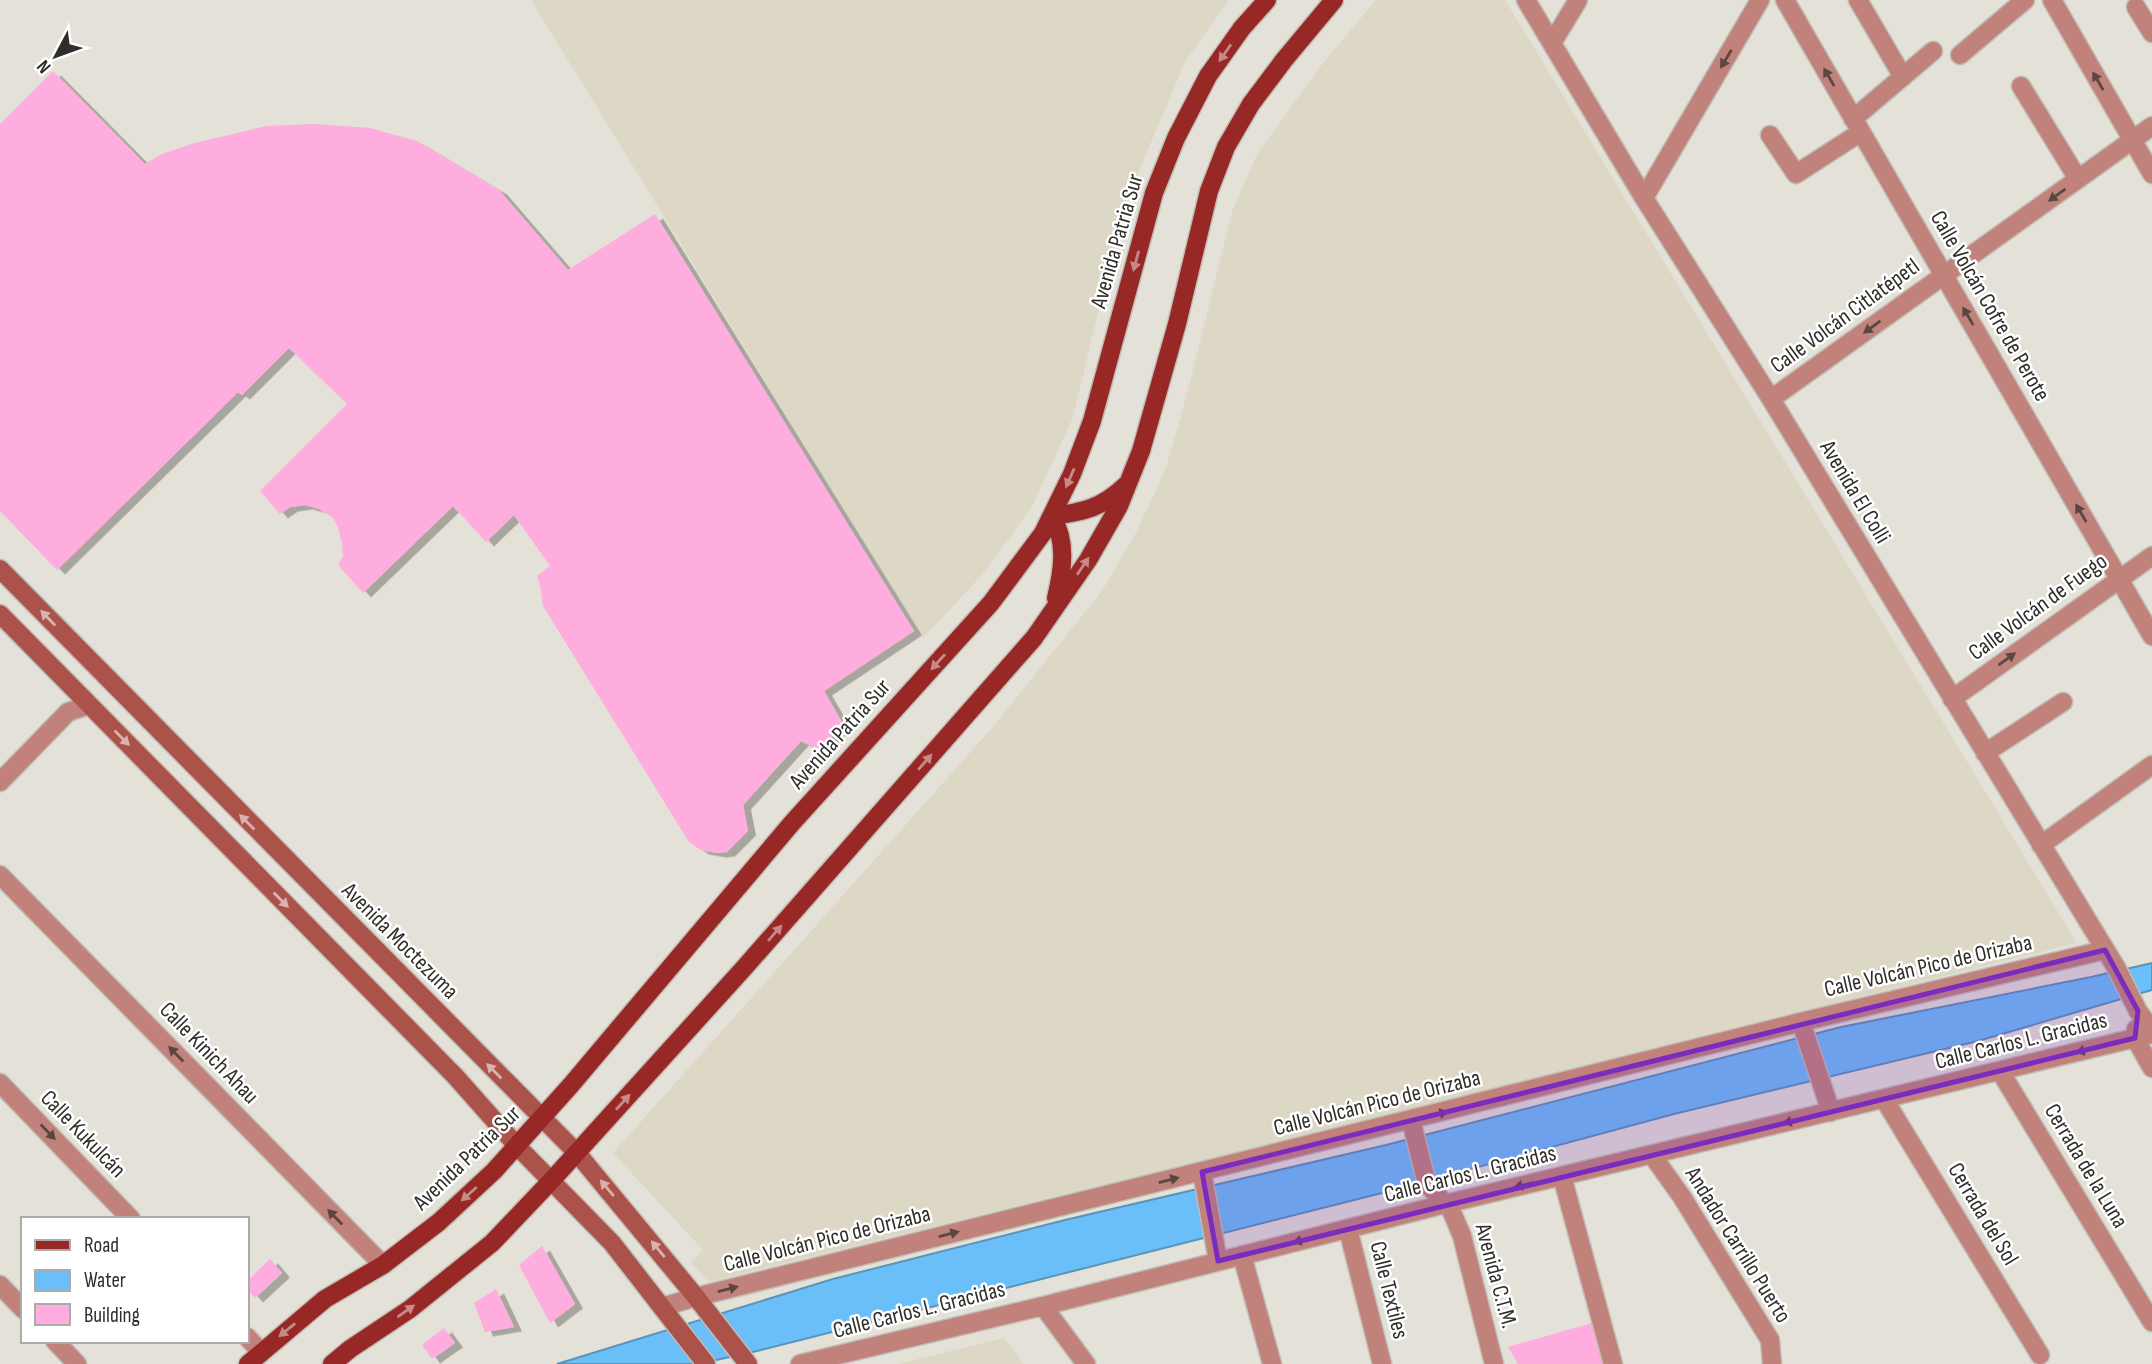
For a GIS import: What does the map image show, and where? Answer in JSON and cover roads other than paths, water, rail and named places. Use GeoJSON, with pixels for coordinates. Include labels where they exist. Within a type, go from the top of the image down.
{"type":"FeatureCollection","features":[{"type":"Feature","properties":{"kind":"main road","name":"Avenida Patria Sur"},"geometry":{"type":"LineString","coordinates":[[254,1358],[325,1299],[383,1265],[439,1222],[518,1147],[792,823],[990,603],[1044,533],[1072,474],[1092,421],[1154,192],[1176,138],[1208,76],[1242,28],[1267,0]]}},
{"type":"Feature","properties":{"kind":"main road"},"geometry":{"type":"LineString","coordinates":[[332,1364],[410,1309],[492,1243],[753,958],[1034,638],[1088,560],[1119,506],[1128,483],[1145,438],[1177,324],[1209,191],[1226,147],[1251,104],[1283,60],[1334,0]]}},
{"type":"Feature","properties":{"kind":"main road"},"geometry":{"type":"LineString","coordinates":[[1052,611],[1061,579],[1063,547],[1060,530],[1052,516],[1081,512],[1099,506],[1114,497],[1128,483]]}},
{"type":"Feature","properties":{"kind":"street","name":"Avenida El Colli"},"geometry":{"type":"LineString","coordinates":[[1526,0],[1644,198],[1771,399],[2117,970],[2135,1004],[2146,1034]]}},
{"type":"Feature","properties":{"kind":"street"},"geometry":{"type":"LineString","coordinates":[[1552,43],[1578,0]]}},
{"type":"Feature","properties":{"kind":"street"},"geometry":{"type":"LineString","coordinates":[[1644,198],[1760,0]]}},
{"type":"Feature","properties":{"kind":"street","name":"Calle Volcán Cofre de Perote"},"geometry":{"type":"LineString","coordinates":[[1785,0],[2152,636]]}},
{"type":"Feature","properties":{"kind":"street"},"geometry":{"type":"LineString","coordinates":[[1858,0],[1903,76]]}},
{"type":"Feature","properties":{"kind":"street"},"geometry":{"type":"LineString","coordinates":[[1960,55],[2025,0]]}},
{"type":"Feature","properties":{"kind":"street"},"geometry":{"type":"LineString","coordinates":[[2052,0],[2152,174]]}},
{"type":"Feature","properties":{"kind":"street"},"geometry":{"type":"LineString","coordinates":[[2136,7],[2152,33]]}},
{"type":"Feature","properties":{"kind":"street"},"geometry":{"type":"LineString","coordinates":[[1770,135],[1796,174],[1857,125],[1903,76],[1933,51]]}},
{"type":"Feature","properties":{"kind":"street"},"geometry":{"type":"LineString","coordinates":[[2021,86],[2078,179]]}},
{"type":"Feature","properties":{"kind":"street","name":"Calle Volcán Citlatépetl"},"geometry":{"type":"LineString","coordinates":[[1771,399],[2152,126]]}},
{"type":"Feature","properties":{"kind":"street","name":"Calle Volcán de Fuego"},"geometry":{"type":"LineString","coordinates":[[1952,699],[2152,555]]}},
{"type":"Feature","properties":{"kind":"street","name":"Avenida Moctezuma"},"geometry":{"type":"LineString","coordinates":[[0,569],[577,1153],[745,1361]]}},
{"type":"Feature","properties":{"kind":"street"},"geometry":{"type":"LineString","coordinates":[[0,614],[455,1076],[518,1147],[611,1243],[706,1364]]}},
{"type":"Feature","properties":{"kind":"street"},"geometry":{"type":"LineString","coordinates":[[68,712],[74,689]]}},
{"type":"Feature","properties":{"kind":"street"},"geometry":{"type":"LineString","coordinates":[[1985,753],[2063,702]]}},
{"type":"Feature","properties":{"kind":"street"},"geometry":{"type":"LineString","coordinates":[[0,782],[68,712],[89,705]]}},
{"type":"Feature","properties":{"kind":"street"},"geometry":{"type":"LineString","coordinates":[[2041,845],[2152,765]]}},
{"type":"Feature","properties":{"kind":"street","name":"Calle Kinich Ahau"},"geometry":{"type":"LineString","coordinates":[[0,875],[383,1265]]}},
{"type":"Feature","properties":{"kind":"street","name":"Calle Volcán Pico de Orizaba"},"geometry":{"type":"LineString","coordinates":[[666,1312],[696,1297],[1413,1127],[1801,1022],[2105,950]]}},
{"type":"Feature","properties":{"kind":"street"},"geometry":{"type":"LineString","coordinates":[[1801,1022],[1831,1112]]}},
{"type":"Feature","properties":{"kind":"street"},"geometry":{"type":"LineString","coordinates":[[2146,1034],[2152,1068]]}},
{"type":"Feature","properties":{"kind":"street","name":"Calle Carlos L. Gracidas"},"geometry":{"type":"LineString","coordinates":[[800,1364],[2146,1034]]}},
{"type":"Feature","properties":{"kind":"street","name":"Cerrada de la Luna"},"geometry":{"type":"LineString","coordinates":[[2000,1071],[2152,1322]]}},
{"type":"Feature","properties":{"kind":"street","name":"Calle Kukulcán"},"geometry":{"type":"LineString","coordinates":[[0,1083],[129,1217]]}},
{"type":"Feature","properties":{"kind":"street","name":"Cerrada del Sol"},"geometry":{"type":"LineString","coordinates":[[1884,1099],[2040,1355]]}},
{"type":"Feature","properties":{"kind":"street","name":"Avenida C.T.M."},"geometry":{"type":"LineString","coordinates":[[1413,1127],[1427,1184],[1446,1204],[1462,1236],[1494,1364]]}},
{"type":"Feature","properties":{"kind":"street","name":"Andador Carrillo Puerto"},"geometry":{"type":"LineString","coordinates":[[1652,1155],[1682,1198],[1770,1340],[1772,1364]]}},
{"type":"Feature","properties":{"kind":"street"},"geometry":{"type":"LineString","coordinates":[[1562,1176],[1613,1364]]}},
{"type":"Feature","properties":{"kind":"street"},"geometry":{"type":"LineString","coordinates":[[1203,1178],[1217,1261]]}},
{"type":"Feature","properties":{"kind":"street","name":"Calle Textiles"},"geometry":{"type":"LineString","coordinates":[[1348,1228],[1382,1364]]}},
{"type":"Feature","properties":{"kind":"street"},"geometry":{"type":"LineString","coordinates":[[1242,1255],[1272,1364]]}},
{"type":"Feature","properties":{"kind":"street"},"geometry":{"type":"LineString","coordinates":[[0,1285],[21,1307]]}},
{"type":"Feature","properties":{"kind":"street"},"geometry":{"type":"LineString","coordinates":[[1043,1306],[1086,1364]]}},
{"type":"Feature","properties":{"kind":"street"},"geometry":{"type":"LineString","coordinates":[[248,1341],[254,1358]]}},
{"type":"Feature","properties":{"kind":"street"},"geometry":{"type":"LineString","coordinates":[[57,1343],[75,1363]]}},
{"type":"Feature","properties":{"kind":"water"},"geometry":{"type":"Polygon","coordinates":[[[2152,963],[2152,990],[1978,1041],[1674,1114],[1382,1193],[757,1351],[698,1364],[557,1364],[833,1279],[1065,1220],[1386,1145],[1841,1027],[2152,963]]]}}]}
